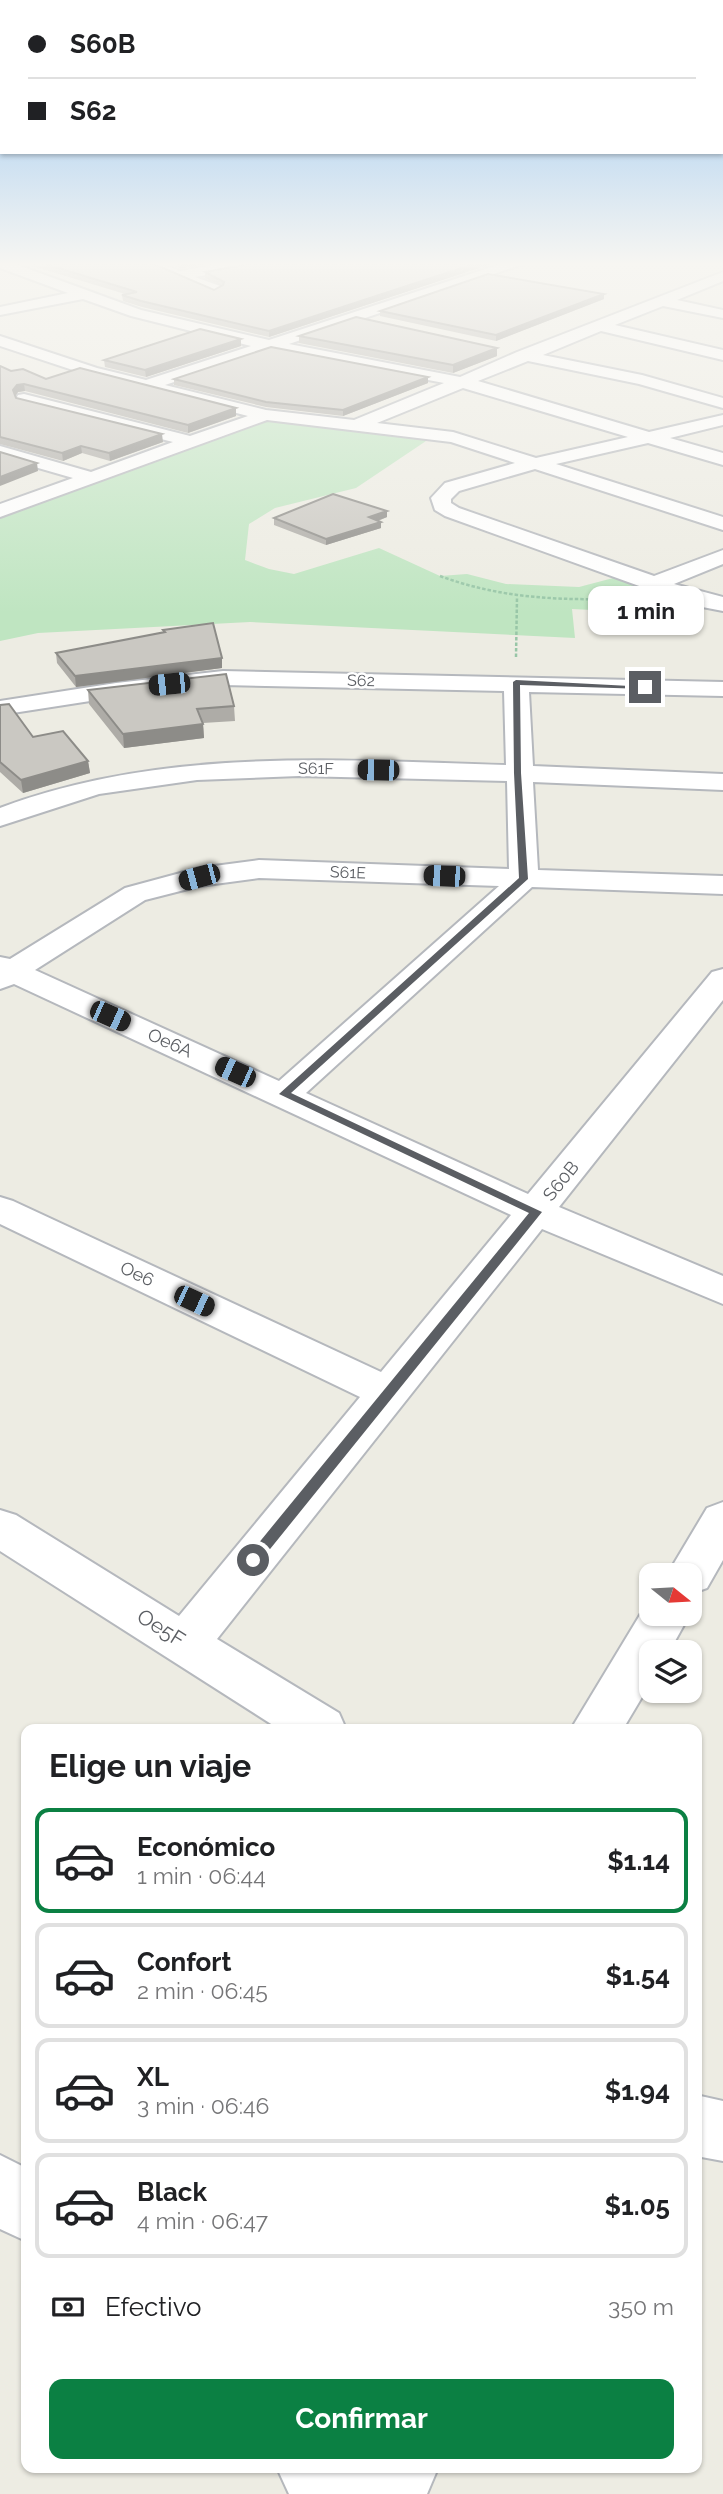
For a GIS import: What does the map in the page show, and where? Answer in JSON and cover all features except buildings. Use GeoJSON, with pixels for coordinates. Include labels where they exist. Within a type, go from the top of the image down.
{"type":"FeatureCollection","features":[{"type":"Feature","properties":{"kind":"street"},"geometry":{"type":"LineString","coordinates":[[129,380],[266,415],[437,434],[723,524]]}},
{"type":"Feature","properties":{"kind":"street"},"geometry":{"type":"LineString","coordinates":[[147,385],[162,380]]}},
{"type":"Feature","properties":{"kind":"street"},"geometry":{"type":"LineString","coordinates":[[454,380],[723,459]]}},
{"type":"Feature","properties":{"kind":"street"},"geometry":{"type":"LineString","coordinates":[[356,425],[466,380]]}},
{"type":"Feature","properties":{"kind":"street"},"geometry":{"type":"LineString","coordinates":[[643,380],[723,403]]}},
{"type":"Feature","properties":{"kind":"street"},"geometry":{"type":"LineString","coordinates":[[46,390],[18,401],[192,442]]}},
{"type":"Feature","properties":{"kind":"street"},"geometry":{"type":"LineString","coordinates":[[0,512],[266,415]]}},
{"type":"Feature","properties":{"kind":"street"},"geometry":{"type":"LineString","coordinates":[[723,420],[533,464],[452,487],[440,498],[442,506],[452,512],[700,600],[723,604]]}},
{"type":"Feature","properties":{"kind":"street"},"geometry":{"type":"LineString","coordinates":[[0,451],[92,478]]}},
{"type":"Feature","properties":{"kind":"street"},"geometry":{"type":"LineString","coordinates":[[657,583],[723,556]]}},
{"type":"Feature","properties":{"kind":"street","name":"S62"},"geometry":{"type":"LineString","coordinates":[[0,708],[116,690],[223,678],[516,682],[723,689]]}},
{"type":"Feature","properties":{"kind":"street"},"geometry":{"type":"LineString","coordinates":[[284,1094],[524,879],[517,773],[516,682]]}},
{"type":"Feature","properties":{"kind":"street","name":"S61F"},"geometry":{"type":"LineString","coordinates":[[0,818],[34,803],[142,777],[267,767],[517,773],[723,782]]}},
{"type":"Feature","properties":{"kind":"street","name":"S61E"},"geometry":{"type":"LineString","coordinates":[[4,972],[135,894],[199,877],[259,869],[723,885]]}},
{"type":"Feature","properties":{"kind":"street","name":"Oe6A"},"geometry":{"type":"LineString","coordinates":[[4,972],[284,1094],[536,1212],[723,1291]]}},
{"type":"Feature","properties":{"kind":"street","name":"S60B"},"geometry":{"type":"LineString","coordinates":[[186,1644],[723,979]]}},
{"type":"Feature","properties":{"kind":"street","name":"Oe6"},"geometry":{"type":"LineString","coordinates":[[0,1209],[389,1393]]}},
{"type":"Feature","properties":{"kind":"street"},"geometry":{"type":"LineString","coordinates":[[697,1563],[723,1520]]}},
{"type":"Feature","properties":{"kind":"street","name":"Oe5F"},"geometry":{"type":"LineString","coordinates":[[0,1528],[313,1724]]}},
{"type":"Feature","properties":{"kind":"street"},"geometry":{"type":"LineString","coordinates":[[599,1724],[659,1626]]}},
{"type":"Feature","properties":{"kind":"street"},"geometry":{"type":"LineString","coordinates":[[702,2126],[723,2131]]}},
{"type":"Feature","properties":{"kind":"street"},"geometry":{"type":"LineString","coordinates":[[0,2186],[21,2205]]}},
{"type":"Feature","properties":{"kind":"street"},"geometry":{"type":"LineString","coordinates":[[318,2473],[341,2494]]}},
{"type":"Feature","properties":{"kind":"street"},"geometry":{"type":"LineString","coordinates":[[389,2494],[400,2473]]}},
{"type":"Feature","properties":{"kind":"path"},"geometry":{"type":"LineString","coordinates":[[440,576],[469,587],[549,601],[611,599],[657,583]]}},
{"type":"Feature","properties":{"kind":"path"},"geometry":{"type":"LineString","coordinates":[[516,682],[517,597]]}},
{"type":"Feature","properties":{"kind":"green space"},"geometry":{"type":"Polygon","coordinates":[[[271,419],[432,437],[356,488],[275,508],[249,524],[245,560],[294,574],[379,548],[440,576],[467,574],[506,584],[579,587],[617,577],[690,604],[693,615],[572,609],[575,638],[250,622],[38,633],[0,641],[0,518],[271,419]]]}},
{"type":"Feature","properties":{"kind":"route"},"geometry":{"type":"LineString","coordinates":[[253,1560],[536,1212],[284,1094],[524,879],[517,773],[516,682],[645,687]]}}]}
